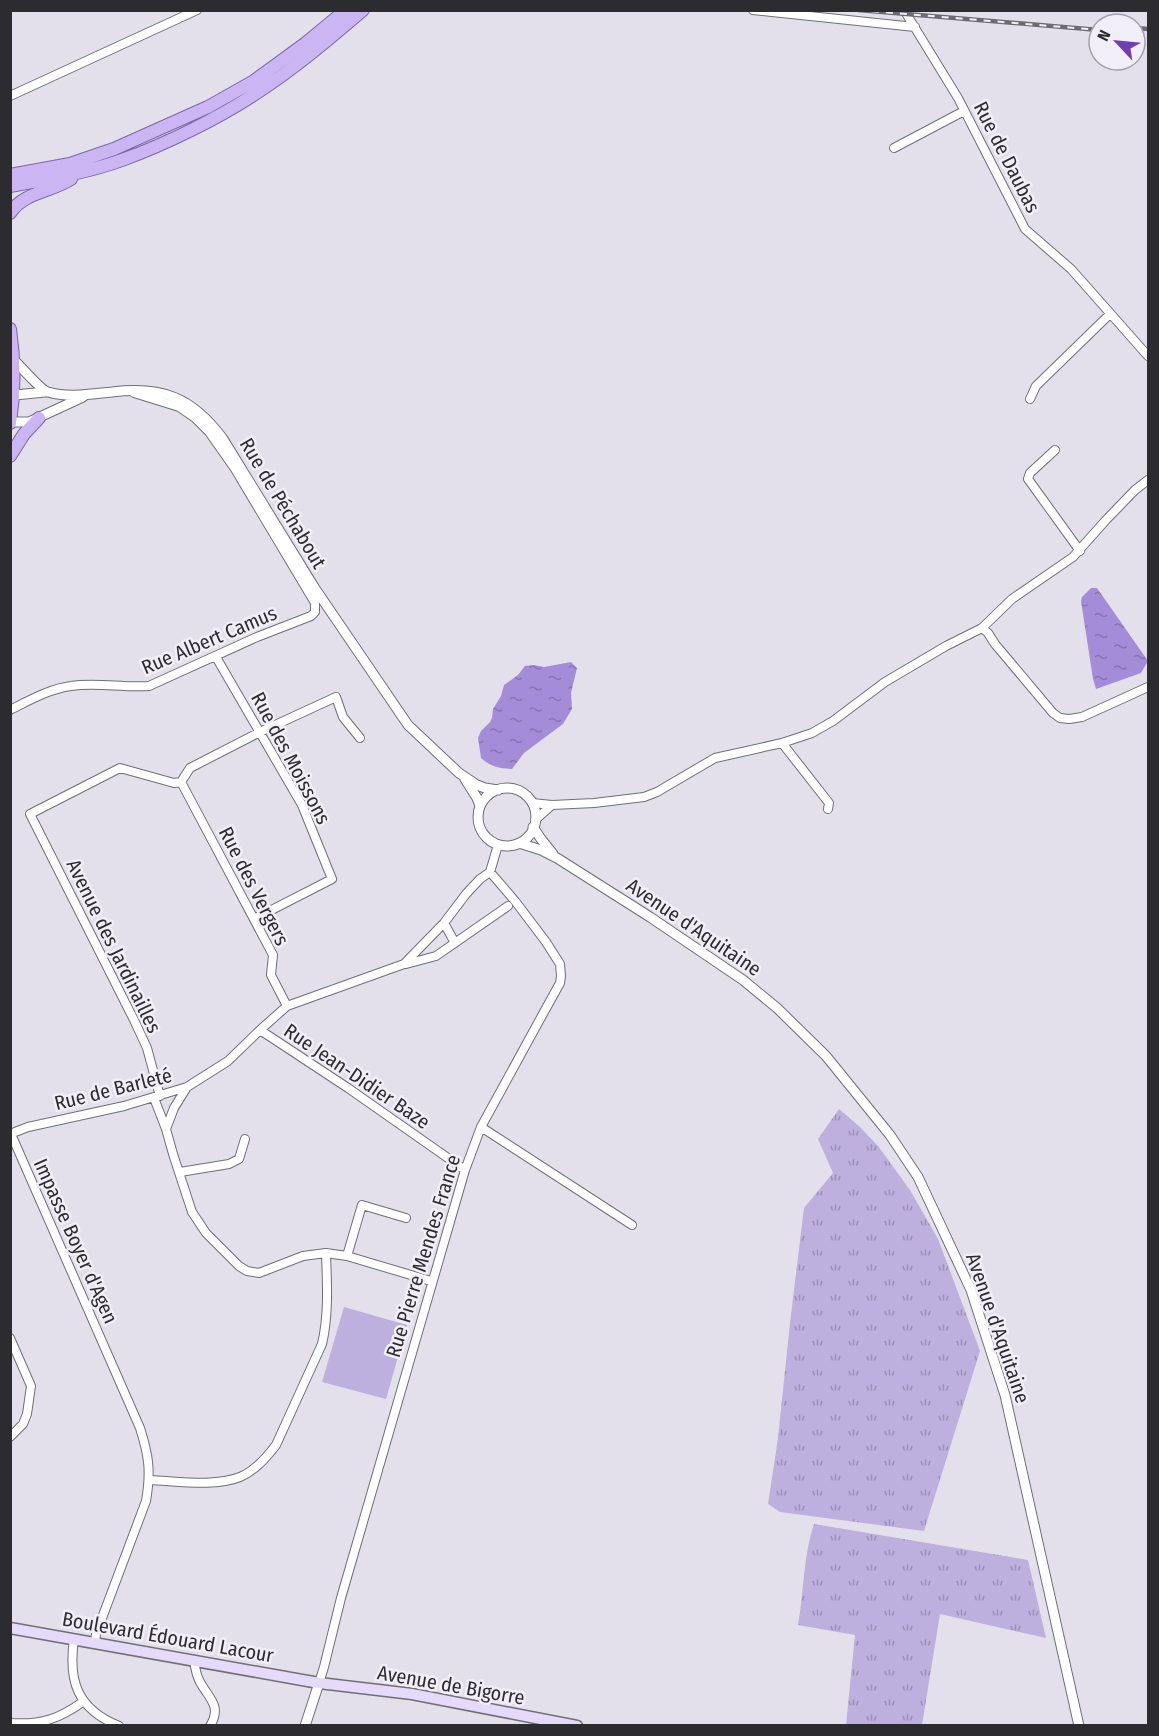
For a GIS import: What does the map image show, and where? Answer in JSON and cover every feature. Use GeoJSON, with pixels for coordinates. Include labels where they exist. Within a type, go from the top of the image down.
{"type":"FeatureCollection","features":[{"type":"Feature","properties":{"kind":"main road"},"geometry":{"type":"LineString","coordinates":[[10,186],[75,174],[123,160],[195,127],[246,100],[310,47],[346,10]]}},
{"type":"Feature","properties":{"kind":"main road"},"geometry":{"type":"LineString","coordinates":[[10,175],[70,164],[154,132],[232,94],[310,47],[363,10]]}},
{"type":"Feature","properties":{"kind":"main road"},"geometry":{"type":"LineString","coordinates":[[10,213],[30,196],[64,183],[73,178],[75,174]]}},
{"type":"Feature","properties":{"kind":"main road"},"geometry":{"type":"LineString","coordinates":[[10,329],[15,361],[10,423]]}},
{"type":"Feature","properties":{"kind":"main road"},"geometry":{"type":"LineString","coordinates":[[10,456],[24,434],[39,418]]}},
{"type":"Feature","properties":{"kind":"main road","name":"Boulevard Édouard Lacour"},"geometry":{"type":"LineString","coordinates":[[10,1628],[319,1683]]}},
{"type":"Feature","properties":{"kind":"main road","name":"Avenue de Bigorre"},"geometry":{"type":"LineString","coordinates":[[319,1683],[412,1694],[578,1725]]}},
{"type":"Feature","properties":{"kind":"street"},"geometry":{"type":"LineString","coordinates":[[10,96],[197,10]]}},
{"type":"Feature","properties":{"kind":"street"},"geometry":{"type":"LineString","coordinates":[[753,10],[915,27]]}},
{"type":"Feature","properties":{"kind":"street","name":"Rue de Daubas"},"geometry":{"type":"LineString","coordinates":[[904,10],[950,85],[1024,229],[1064,261],[1149,356]]}},
{"type":"Feature","properties":{"kind":"street"},"geometry":{"type":"LineString","coordinates":[[894,148],[964,111]]}},
{"type":"Feature","properties":{"kind":"street"},"geometry":{"type":"LineString","coordinates":[[1030,399],[1036,386],[1110,314]]}},
{"type":"Feature","properties":{"kind":"street"},"geometry":{"type":"LineString","coordinates":[[15,361],[45,392]]}},
{"type":"Feature","properties":{"kind":"street","name":"Rue de Péchabout"},"geometry":{"type":"LineString","coordinates":[[13,395],[45,392],[85,396],[138,389],[166,394],[190,405],[211,423],[223,439],[314,587],[408,725],[459,773],[477,785],[498,790]]}},
{"type":"Feature","properties":{"kind":"street","name":"Rue Albert Camus"},"geometry":{"type":"LineString","coordinates":[[10,710],[41,695],[71,686],[149,686],[257,637],[311,616],[315,612],[315,603],[235,469],[209,432],[179,407],[127,390]]}},
{"type":"Feature","properties":{"kind":"street"},"geometry":{"type":"LineString","coordinates":[[10,423],[29,422],[85,396]]}},
{"type":"Feature","properties":{"kind":"street"},"geometry":{"type":"LineString","coordinates":[[1055,450],[1030,473],[1028,479],[1080,550]]}},
{"type":"Feature","properties":{"kind":"street"},"geometry":{"type":"LineString","coordinates":[[532,803],[552,805],[644,797],[657,792],[715,758],[782,743],[812,733],[833,721],[885,682],[982,628],[1012,599],[1074,557],[1113,512],[1135,490],[1149,480]]}},
{"type":"Feature","properties":{"kind":"street"},"geometry":{"type":"LineString","coordinates":[[982,628],[1053,713],[1060,718],[1082,717],[1149,687]]}},
{"type":"Feature","properties":{"kind":"street","name":"Rue des Moissons"},"geometry":{"type":"LineString","coordinates":[[216,657],[302,805],[332,879],[254,919]]}},
{"type":"Feature","properties":{"kind":"street"},"geometry":{"type":"LineString","coordinates":[[181,782],[190,768],[336,697],[343,717],[360,738]]}},
{"type":"Feature","properties":{"kind":"street"},"geometry":{"type":"LineString","coordinates":[[782,743],[829,803],[828,809]]}},
{"type":"Feature","properties":{"kind":"street","name":"Avenue des Jardinailles"},"geometry":{"type":"LineString","coordinates":[[181,782],[164,780],[120,768],[30,814],[147,1048],[157,1097],[192,1212],[206,1233],[247,1271],[259,1273],[303,1256],[326,1253],[347,1256],[431,1281]]}},
{"type":"Feature","properties":{"kind":"street","name":"Rue de Péchabout"},"geometry":{"type":"LineString","coordinates":[[459,773],[480,806]]}},
{"type":"Feature","properties":{"kind":"street","name":"Rue des Vergers"},"geometry":{"type":"LineString","coordinates":[[181,782],[273,955],[271,975],[287,1006]]}},
{"type":"Feature","properties":{"kind":"street"},"geometry":{"type":"LineString","coordinates":[[534,824],[535,812],[532,803],[515,790],[498,790],[490,794],[480,806],[479,825],[483,834],[498,845],[512,846],[525,839],[534,824],[552,805]]}},
{"type":"Feature","properties":{"kind":"street","name":"Avenue d'Aquitaine"},"geometry":{"type":"LineString","coordinates":[[534,824],[541,839],[557,858]]}},
{"type":"Feature","properties":{"kind":"street","name":"Avenue d'Aquitaine"},"geometry":{"type":"LineString","coordinates":[[519,843],[557,858],[650,917],[743,980],[777,1008],[826,1056],[890,1135],[918,1178],[971,1290],[1005,1395],[1079,1725]]}},
{"type":"Feature","properties":{"kind":"street"},"geometry":{"type":"LineString","coordinates":[[490,872],[498,845]]}},
{"type":"Feature","properties":{"kind":"street","name":"Rue de Barleté"},"geometry":{"type":"LineString","coordinates":[[404,964],[444,923],[480,879],[490,872]]}},
{"type":"Feature","properties":{"kind":"street","name":"Rue Pierre Mendes France"},"geometry":{"type":"LineString","coordinates":[[319,1683],[431,1281],[465,1170],[481,1127],[560,983],[560,964],[546,942],[490,872]]}},
{"type":"Feature","properties":{"kind":"street","name":"Rue de Barleté"},"geometry":{"type":"LineString","coordinates":[[11,1134],[157,1097],[187,1087],[228,1061],[287,1006],[404,964],[436,956],[508,906]]}},
{"type":"Feature","properties":{"kind":"street"},"geometry":{"type":"LineString","coordinates":[[444,923],[455,943]]}},
{"type":"Feature","properties":{"kind":"street","name":"Rue Jean-Didier Baze"},"geometry":{"type":"LineString","coordinates":[[260,1030],[465,1170]]}},
{"type":"Feature","properties":{"kind":"street"},"geometry":{"type":"LineString","coordinates":[[166,1129],[174,1108],[187,1087]]}},
{"type":"Feature","properties":{"kind":"street"},"geometry":{"type":"LineString","coordinates":[[481,1127],[632,1225]]}},
{"type":"Feature","properties":{"kind":"street","name":"Impasse Boyer d'Agen"},"geometry":{"type":"LineString","coordinates":[[11,1134],[140,1428],[149,1464],[150,1480]]}},
{"type":"Feature","properties":{"kind":"street"},"geometry":{"type":"LineString","coordinates":[[180,1172],[235,1162],[239,1159],[245,1139]]}},
{"type":"Feature","properties":{"kind":"street"},"geometry":{"type":"LineString","coordinates":[[347,1256],[362,1205],[406,1218]]}},
{"type":"Feature","properties":{"kind":"street"},"geometry":{"type":"LineString","coordinates":[[95,1643],[96,1634],[146,1501],[150,1480],[226,1481],[244,1475],[265,1459],[276,1445],[322,1344],[326,1328],[326,1253]]}},
{"type":"Feature","properties":{"kind":"street"},"geometry":{"type":"LineString","coordinates":[[10,1338],[31,1386],[27,1414],[23,1424],[10,1437]]}},
{"type":"Feature","properties":{"kind":"street"},"geometry":{"type":"LineString","coordinates":[[74,1639],[72,1675],[76,1688],[84,1701],[103,1717],[119,1725]]}},
{"type":"Feature","properties":{"kind":"street"},"geometry":{"type":"LineString","coordinates":[[194,1660],[200,1681],[213,1702],[215,1712],[210,1725]]}},
{"type":"Feature","properties":{"kind":"street"},"geometry":{"type":"LineString","coordinates":[[305,1725],[319,1683]]}},
{"type":"Feature","properties":{"kind":"street"},"geometry":{"type":"LineString","coordinates":[[10,1723],[34,1724],[52,1719],[84,1701]]}},
{"type":"Feature","properties":{"kind":"green space"},"geometry":{"type":"Polygon","coordinates":[[[839,1109],[878,1146],[910,1190],[938,1239],[980,1351],[924,1531],[780,1512],[768,1504],[778,1438],[804,1208],[833,1173],[818,1139],[839,1109]]]}},
{"type":"Feature","properties":{"kind":"green space"},"geometry":{"type":"Polygon","coordinates":[[[344,1307],[407,1325],[386,1399],[322,1382],[344,1307]]]}},
{"type":"Feature","properties":{"kind":"green space"},"geometry":{"type":"Polygon","coordinates":[[[814,1524],[1028,1560],[1046,1638],[940,1614],[922,1725],[846,1725],[855,1635],[798,1625],[806,1561],[814,1524]]]}},
{"type":"Feature","properties":{"kind":"water"},"geometry":{"type":"Polygon","coordinates":[[[1091,588],[1097,588],[1148,661],[1141,673],[1096,689],[1081,601],[1091,588]]]}},
{"type":"Feature","properties":{"kind":"water"},"geometry":{"type":"Polygon","coordinates":[[[571,662],[577,668],[571,693],[572,709],[563,724],[524,753],[512,769],[495,766],[481,758],[478,738],[492,718],[493,709],[501,696],[504,685],[518,675],[525,666],[544,667],[571,662]]]}},
{"type":"Feature","properties":{"kind":"railway"},"geometry":{"type":"LineString","coordinates":[[858,10],[1087,29]]}}]}
